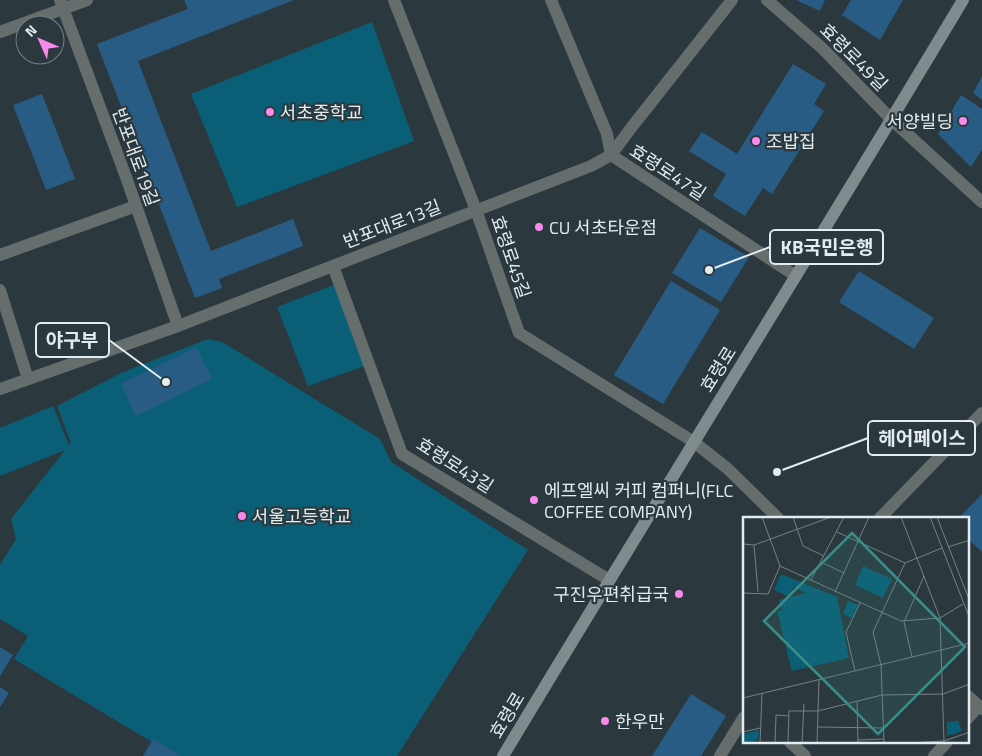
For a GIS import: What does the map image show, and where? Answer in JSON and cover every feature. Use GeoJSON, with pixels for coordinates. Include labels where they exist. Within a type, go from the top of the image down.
{"type":"FeatureCollection","features":[{"type":"Feature","properties":{"kind":"main road","name":"효령로"},"geometry":{"type":"LineString","coordinates":[[503,756],[964,0]]}},
{"type":"Feature","properties":{"kind":"street"},"geometry":{"type":"LineString","coordinates":[[0,32],[62,4],[87,0]]}},
{"type":"Feature","properties":{"kind":"street","name":"효령로45길"},"geometry":{"type":"LineString","coordinates":[[394,0],[476,210],[519,333],[694,442],[728,470],[777,517]]}},
{"type":"Feature","properties":{"kind":"street","name":"효령로47길"},"geometry":{"type":"LineString","coordinates":[[551,0],[608,134],[611,155],[796,276]]}},
{"type":"Feature","properties":{"kind":"street","name":"반포대로13길"},"geometry":{"type":"LineString","coordinates":[[0,389],[178,326],[591,166],[611,155],[732,0]]}},
{"type":"Feature","properties":{"kind":"street","name":"효령로49길"},"geometry":{"type":"LineString","coordinates":[[767,0],[822,48],[892,120],[982,202]]}},
{"type":"Feature","properties":{"kind":"street","name":"반포대로19길"},"geometry":{"type":"LineString","coordinates":[[62,4],[178,326]]}},
{"type":"Feature","properties":{"kind":"street"},"geometry":{"type":"LineString","coordinates":[[0,256],[136,206]]}},
{"type":"Feature","properties":{"kind":"street","name":"효령로43길"},"geometry":{"type":"LineString","coordinates":[[333,266],[402,454],[609,580]]}},
{"type":"Feature","properties":{"kind":"street"},"geometry":{"type":"LineString","coordinates":[[0,290],[28,379]]}},
{"type":"Feature","properties":{"kind":"street"},"geometry":{"type":"LineString","coordinates":[[881,517],[982,413]]}},
{"type":"Feature","properties":{"kind":"street"},"geometry":{"type":"LineString","coordinates":[[970,698],[981,708],[970,716]]}},
{"type":"Feature","properties":{"kind":"street"},"geometry":{"type":"LineString","coordinates":[[720,756],[743,719]]}},
{"type":"Feature","properties":{"kind":"street"},"geometry":{"type":"LineString","coordinates":[[792,744],[805,756]]}},
{"type":"Feature","properties":{"kind":"street"},"geometry":{"type":"LineString","coordinates":[[934,756],[944,744]]}},
{"type":"Feature","properties":{"kind":"shaded area"},"geometry":{"type":"Polygon","coordinates":[[[372,22],[414,141],[237,207],[191,94],[372,22]]]}},
{"type":"Feature","properties":{"kind":"shaded area"},"geometry":{"type":"Polygon","coordinates":[[[334,285],[364,366],[308,386],[277,307],[334,285]]]}},
{"type":"Feature","properties":{"kind":"shaded area","name":"서울고등학교"},"geometry":{"type":"Polygon","coordinates":[[[208,339],[222,342],[380,439],[391,462],[528,550],[397,756],[175,756],[14,659],[28,636],[0,619],[0,565],[16,539],[11,519],[65,450],[0,476],[0,428],[53,406],[69,445],[71,443],[57,406],[121,373],[208,339]]]}},
{"type":"Feature","properties":{"kind":"building"},"geometry":{"type":"Polygon","coordinates":[[[184,0],[294,0],[138,61],[211,251],[293,219],[303,246],[219,279],[222,288],[195,298],[97,44],[188,9],[184,0]]]}},
{"type":"Feature","properties":{"kind":"building"},"geometry":{"type":"Polygon","coordinates":[[[796,0],[825,0],[820,11],[796,0]]]}},
{"type":"Feature","properties":{"kind":"building"},"geometry":{"type":"Polygon","coordinates":[[[851,0],[903,0],[880,40],[842,15],[851,0]]]}},
{"type":"Feature","properties":{"kind":"building"},"geometry":{"type":"Polygon","coordinates":[[[793,64],[826,84],[814,104],[824,111],[772,194],[763,188],[745,216],[713,196],[726,174],[689,151],[702,132],[737,154],[793,64]]]}},
{"type":"Feature","properties":{"kind":"building"},"geometry":{"type":"Polygon","coordinates":[[[982,76],[982,100],[973,93],[982,76]]]}},
{"type":"Feature","properties":{"kind":"building"},"geometry":{"type":"Polygon","coordinates":[[[42,94],[75,179],[46,190],[13,105],[42,94]]]}},
{"type":"Feature","properties":{"kind":"building","name":"서양빌딩"},"geometry":{"type":"Polygon","coordinates":[[[961,95],[982,109],[982,149],[971,167],[938,134],[961,95]]]}},
{"type":"Feature","properties":{"kind":"building"},"geometry":{"type":"Polygon","coordinates":[[[700,228],[749,257],[721,302],[672,273],[700,228]]]}},
{"type":"Feature","properties":{"kind":"building"},"geometry":{"type":"Polygon","coordinates":[[[859,271],[934,318],[914,349],[839,302],[859,271]]]}},
{"type":"Feature","properties":{"kind":"building"},"geometry":{"type":"Polygon","coordinates":[[[671,281],[720,310],[663,404],[614,375],[671,281]]]}},
{"type":"Feature","properties":{"kind":"building"},"geometry":{"type":"Polygon","coordinates":[[[196,347],[212,379],[136,416],[121,384],[196,347]]]}},
{"type":"Feature","properties":{"kind":"building"},"geometry":{"type":"Polygon","coordinates":[[[982,494],[982,552],[970,541],[970,517],[960,517],[982,494]]]}},
{"type":"Feature","properties":{"kind":"building"},"geometry":{"type":"Polygon","coordinates":[[[0,647],[13,655],[0,676],[0,647]]]}},
{"type":"Feature","properties":{"kind":"building"},"geometry":{"type":"Polygon","coordinates":[[[0,687],[9,693],[0,707],[0,687]]]}},
{"type":"Feature","properties":{"kind":"building"},"geometry":{"type":"Polygon","coordinates":[[[691,694],[726,716],[701,756],[652,756],[691,694]]]}},
{"type":"Feature","properties":{"kind":"building"},"geometry":{"type":"Polygon","coordinates":[[[153,739],[181,756],[143,756],[153,739]]]}},
{"type":"Feature","properties":{"kind":"place","name":"서초중학교"},"geometry":{"type":"Point","coordinates":[270,112]}},
{"type":"Feature","properties":{"kind":"place","name":"서양빌딩"},"geometry":{"type":"Point","coordinates":[963,121]}},
{"type":"Feature","properties":{"kind":"place","name":"조밥집"},"geometry":{"type":"Point","coordinates":[756,141]}},
{"type":"Feature","properties":{"kind":"place","name":"CU 서초타운점"},"geometry":{"type":"Point","coordinates":[539,227]}},
{"type":"Feature","properties":{"kind":"place","name":"KB국민은행"},"geometry":{"type":"Point","coordinates":[709,270]}},
{"type":"Feature","properties":{"kind":"place","name":"야구부"},"geometry":{"type":"Point","coordinates":[166,382]}},
{"type":"Feature","properties":{"kind":"place","name":"헤어페이스"},"geometry":{"type":"Point","coordinates":[777,472]}},
{"type":"Feature","properties":{"kind":"place","name":"에프엘씨 커피 컴퍼니(FLC COFFEE COMPANY)"},"geometry":{"type":"Point","coordinates":[534,500]}},
{"type":"Feature","properties":{"kind":"place","name":"서울고등학교"},"geometry":{"type":"Point","coordinates":[242,516]}},
{"type":"Feature","properties":{"kind":"place","name":"구진우편취급국"},"geometry":{"type":"Point","coordinates":[679,594]}},
{"type":"Feature","properties":{"kind":"place","name":"한우만"},"geometry":{"type":"Point","coordinates":[605,721]}}]}
